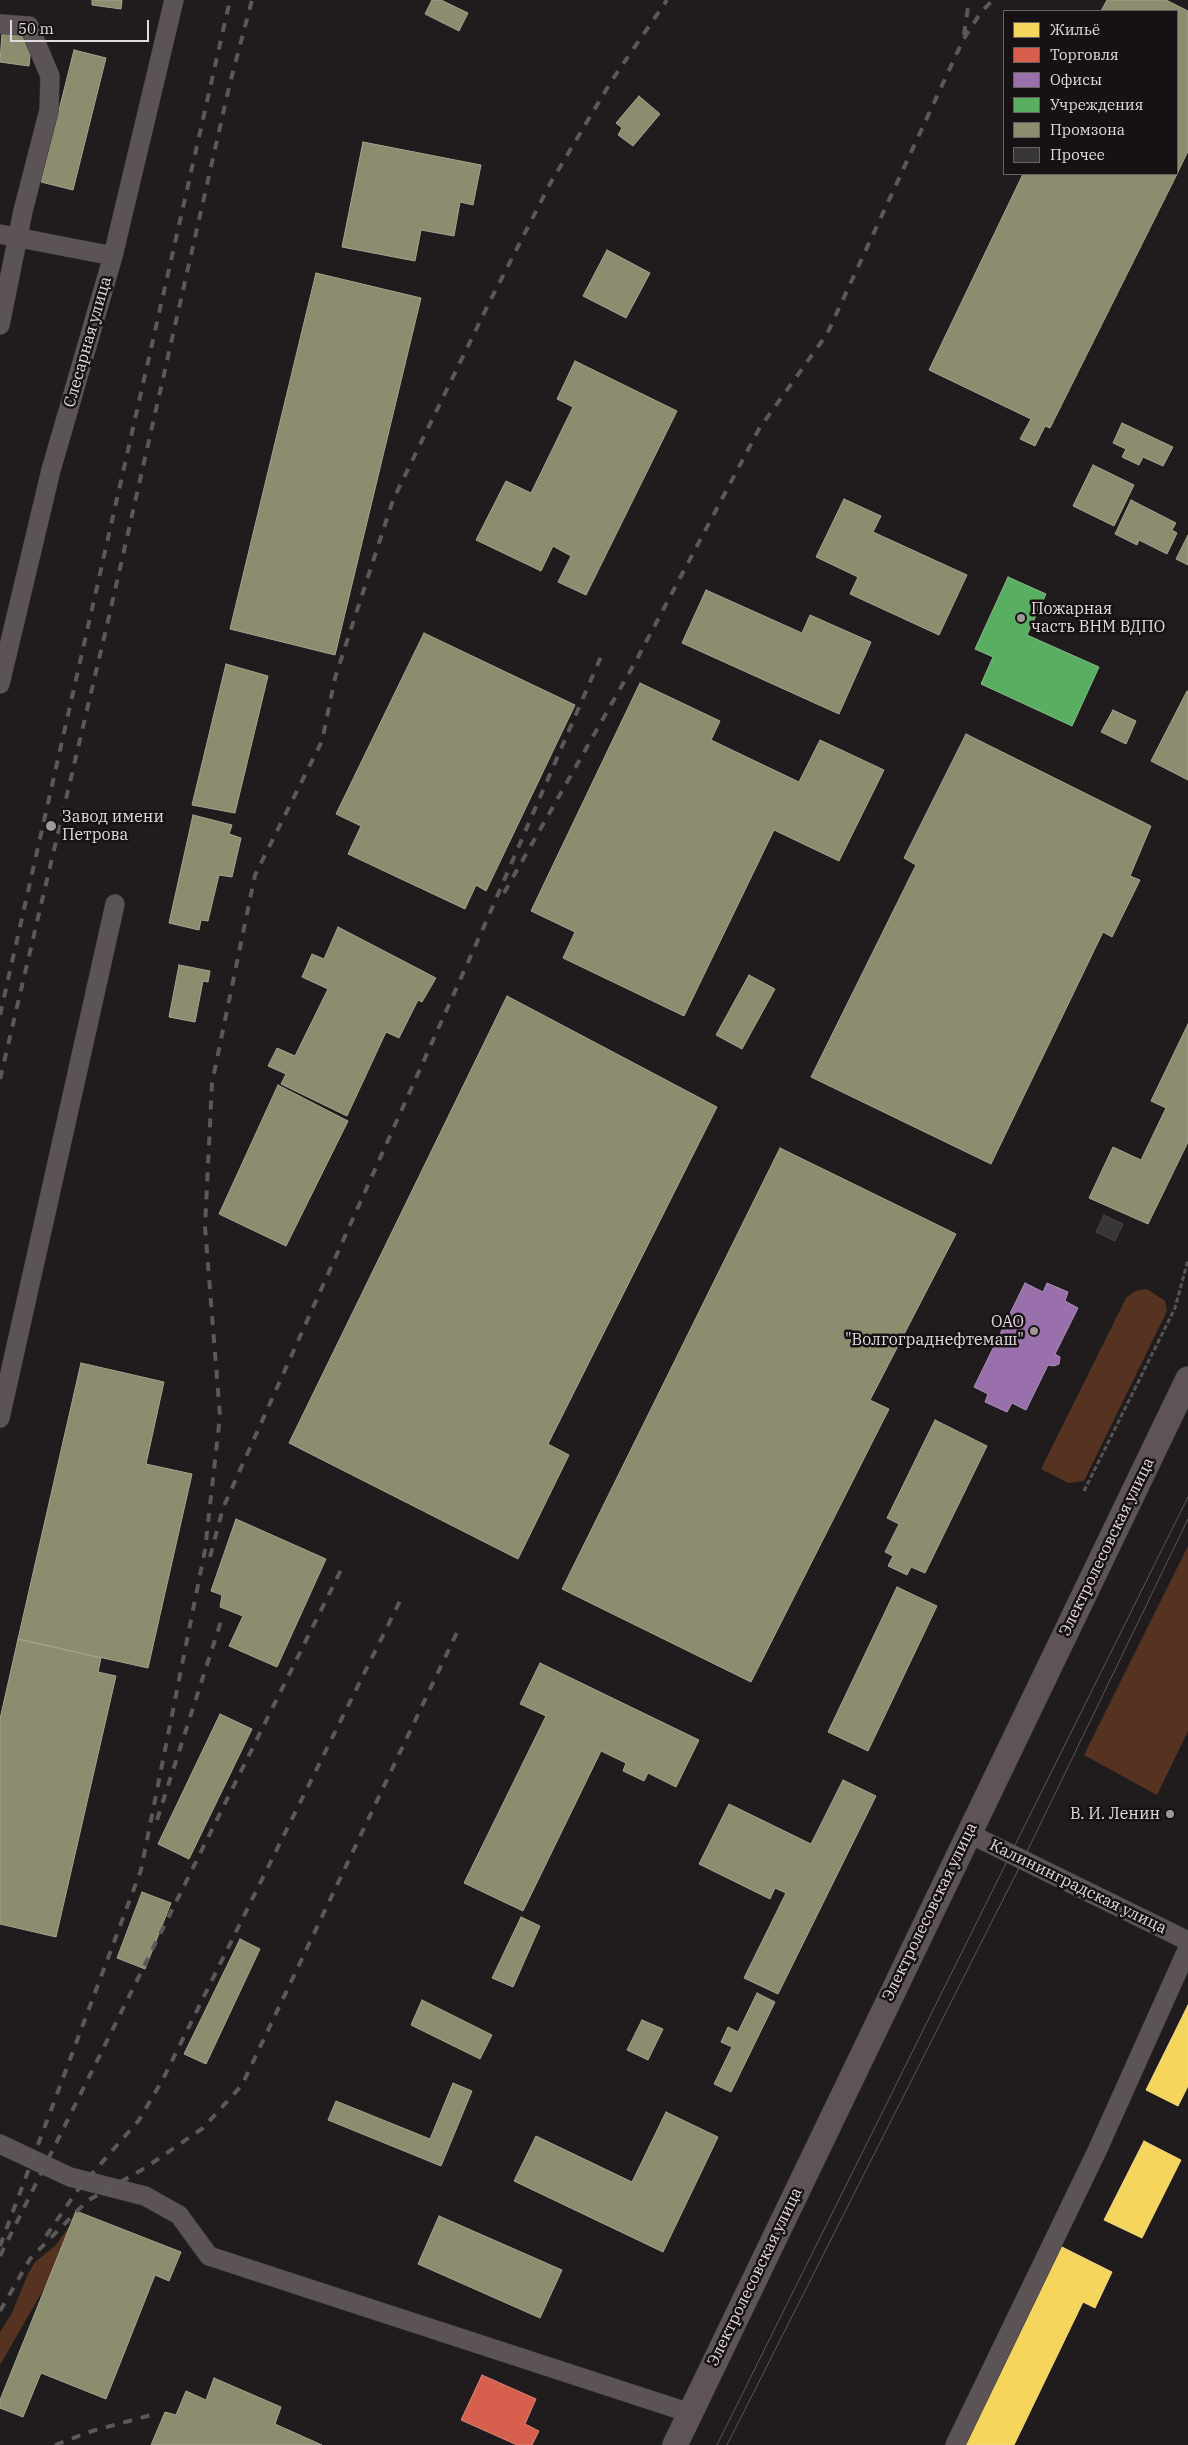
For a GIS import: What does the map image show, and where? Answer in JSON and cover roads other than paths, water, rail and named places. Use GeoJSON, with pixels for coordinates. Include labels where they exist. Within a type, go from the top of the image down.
{"type":"FeatureCollection","features":[{"type":"Feature","properties":{"kind":"main road","name":"Электролесовская улица"},"geometry":{"type":"LineString","coordinates":[[675,2445],[1188,1379]]}},
{"type":"Feature","properties":{"kind":"street","name":"Слесарная улица"},"geometry":{"type":"LineString","coordinates":[[0,684],[51,470],[113,256],[174,0]]}},
{"type":"Feature","properties":{"kind":"street"},"geometry":{"type":"LineString","coordinates":[[0,24],[29,26],[50,76],[49,110],[9,236],[0,325]]}},
{"type":"Feature","properties":{"kind":"street"},"geometry":{"type":"LineString","coordinates":[[9,236],[64,245],[113,256]]}},
{"type":"Feature","properties":{"kind":"street"},"geometry":{"type":"LineString","coordinates":[[0,1418],[115,904]]}},
{"type":"Feature","properties":{"kind":"street","name":"Калининградская улица"},"geometry":{"type":"LineString","coordinates":[[968,1833],[1188,1941]]}},
{"type":"Feature","properties":{"kind":"street"},"geometry":{"type":"LineString","coordinates":[[955,2445],[1097,2151],[1188,1948]]}},
{"type":"Feature","properties":{"kind":"street"},"geometry":{"type":"LineString","coordinates":[[0,2144],[70,2176],[145,2196],[179,2215],[209,2256],[690,2413]]}},
{"type":"Feature","properties":{"kind":"tram line"},"geometry":{"type":"LineString","coordinates":[[717,2445],[1188,1497]]}},
{"type":"Feature","properties":{"kind":"tram line"},"geometry":{"type":"LineString","coordinates":[[727,2445],[1023,1860],[1188,1519]]}},
{"type":"Feature","properties":{"kind":"railway"},"geometry":{"type":"LineString","coordinates":[[0,1015],[230,0]]}},
{"type":"Feature","properties":{"kind":"railway"},"geometry":{"type":"LineString","coordinates":[[0,1079],[111,608],[230,83],[252,0]]}},
{"type":"Feature","properties":{"kind":"railway"},"geometry":{"type":"LineString","coordinates":[[0,2246],[141,1870],[205,1550],[220,1416],[205,1227],[212,1083],[255,875],[322,741],[335,678],[393,500],[488,305],[551,182],[612,80],[667,0]]}},
{"type":"Feature","properties":{"kind":"railway"},"geometry":{"type":"LineString","coordinates":[[964,35],[969,0]]}},
{"type":"Feature","properties":{"kind":"railway"},"geometry":{"type":"LineString","coordinates":[[504,893],[637,659],[759,429],[827,334],[963,40],[981,12],[993,0]]}},
{"type":"Feature","properties":{"kind":"railway"},"geometry":{"type":"LineString","coordinates":[[210,1557],[223,1508],[482,931],[603,652]]}},
{"type":"Feature","properties":{"kind":"railway"},"geometry":{"type":"LineString","coordinates":[[0,2256],[342,1568]]}},
{"type":"Feature","properties":{"kind":"railway"},"geometry":{"type":"LineString","coordinates":[[46,2236],[77,2191],[139,2120],[163,2079],[401,1599]]}},
{"type":"Feature","properties":{"kind":"railway"},"geometry":{"type":"LineString","coordinates":[[157,1820],[223,1615]]}},
{"type":"Feature","properties":{"kind":"railway"},"geometry":{"type":"LineString","coordinates":[[0,2311],[30,2259],[87,2201],[145,2168],[203,2128],[242,2085],[460,1626]]}},
{"type":"Feature","properties":{"kind":"railway"},"geometry":{"type":"LineString","coordinates":[[55,2445],[92,2431],[155,2414]]}},
{"type":"Feature","properties":{"kind":"place","name":"Пожарная часть ВНМ ВДПО"},"geometry":{"type":"Point","coordinates":[1021,618]}},
{"type":"Feature","properties":{"kind":"place","name":"Завод имени Петрова"},"geometry":{"type":"Point","coordinates":[51,826]}},
{"type":"Feature","properties":{"kind":"place","name":"ОАО \"Волгограднефтемаш\""},"geometry":{"type":"Point","coordinates":[1034,1331]}},
{"type":"Feature","properties":{"kind":"place","name":"В. И. Ленин"},"geometry":{"type":"Point","coordinates":[1170,1814]}}]}
